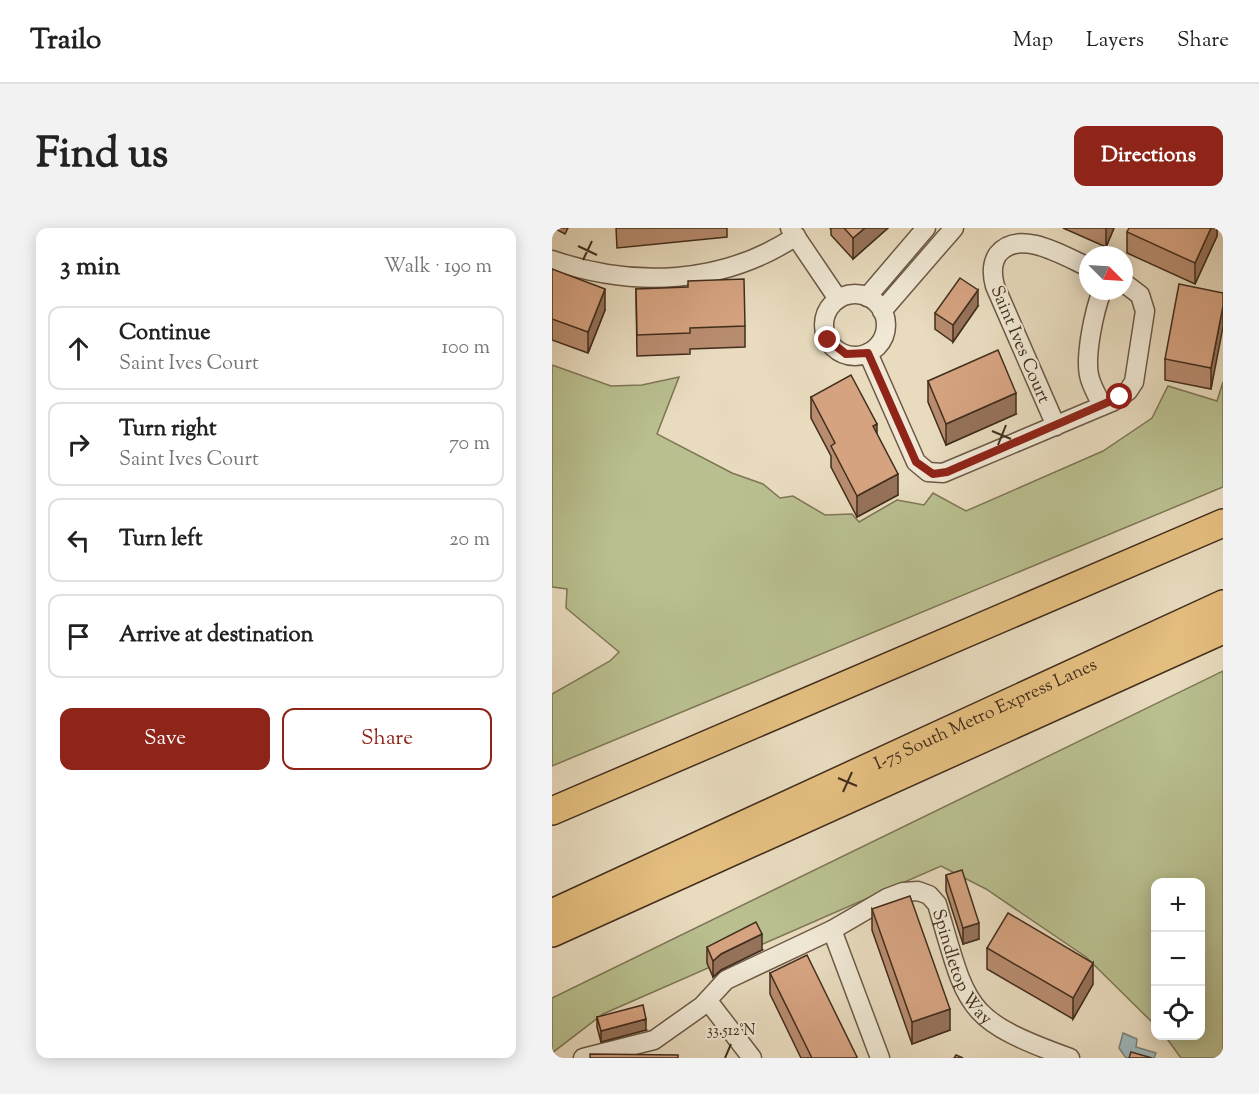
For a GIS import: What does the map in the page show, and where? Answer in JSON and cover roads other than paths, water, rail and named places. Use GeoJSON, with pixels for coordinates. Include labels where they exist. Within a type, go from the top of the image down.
{"type":"FeatureCollection","features":[{"type":"Feature","properties":{"kind":"highway"},"geometry":{"type":"LineString","coordinates":[[552,811],[1223,523]]}},
{"type":"Feature","properties":{"kind":"highway","name":"I-75 South Metro Express Lanes"},"geometry":{"type":"LineString","coordinates":[[552,913],[1223,604]]}},
{"type":"Feature","properties":{"kind":"highway"},"geometry":{"type":"LineString","coordinates":[[552,933],[1223,630]]}},
{"type":"Feature","properties":{"kind":"highway"},"geometry":{"type":"LineString","coordinates":[[552,951],[605,909]]}},
{"type":"Feature","properties":{"kind":"street"},"geometry":{"type":"LineString","coordinates":[[882,311],[954,228]]}},
{"type":"Feature","properties":{"kind":"street"},"geometry":{"type":"LineString","coordinates":[[867,297],[925,229],[940,245]]}},
{"type":"Feature","properties":{"kind":"street"},"geometry":{"type":"LineString","coordinates":[[552,260],[615,277],[683,276],[741,265],[776,249],[793,232],[838,299]]}},
{"type":"Feature","properties":{"kind":"street","name":"Saint Ives Court"},"geometry":{"type":"LineString","coordinates":[[1056,426],[995,286],[993,264],[1005,247],[1022,241],[1035,243],[1079,263]]}},
{"type":"Feature","properties":{"kind":"street","name":"Saint Ives Court"},"geometry":{"type":"LineString","coordinates":[[868,353],[916,462],[928,472],[947,472],[1102,406],[1124,394],[1135,377],[1145,310],[1140,295],[1133,290]]}},
{"type":"Feature","properties":{"kind":"street"},"geometry":{"type":"LineString","coordinates":[[852,294],[867,297],[882,311],[886,322],[884,334],[878,345],[868,353],[846,354],[828,340],[825,318],[830,307],[838,299],[852,294]]}},
{"type":"Feature","properties":{"kind":"street"},"geometry":{"type":"LineString","coordinates":[[1099,300],[1095,314],[1088,367],[1091,381],[1102,406]]}},
{"type":"Feature","properties":{"kind":"street","name":"Spindletop Way"},"geometry":{"type":"LineString","coordinates":[[583,1058],[654,1040],[708,1001],[726,980],[832,930],[896,894],[910,891],[929,895],[937,904],[961,985],[972,1005],[988,1021],[1005,1032],[1070,1058]]}},
{"type":"Feature","properties":{"kind":"street"},"geometry":{"type":"LineString","coordinates":[[832,930],[880,1058]]}},
{"type":"Feature","properties":{"kind":"street"},"geometry":{"type":"LineString","coordinates":[[708,1001],[752,1058]]}},
{"type":"Feature","properties":{"kind":"water"},"geometry":{"type":"Polygon","coordinates":[[[1123,1033],[1137,1039],[1136,1047],[1156,1053],[1154,1058],[1126,1058],[1119,1048],[1123,1033]]]}}]}
